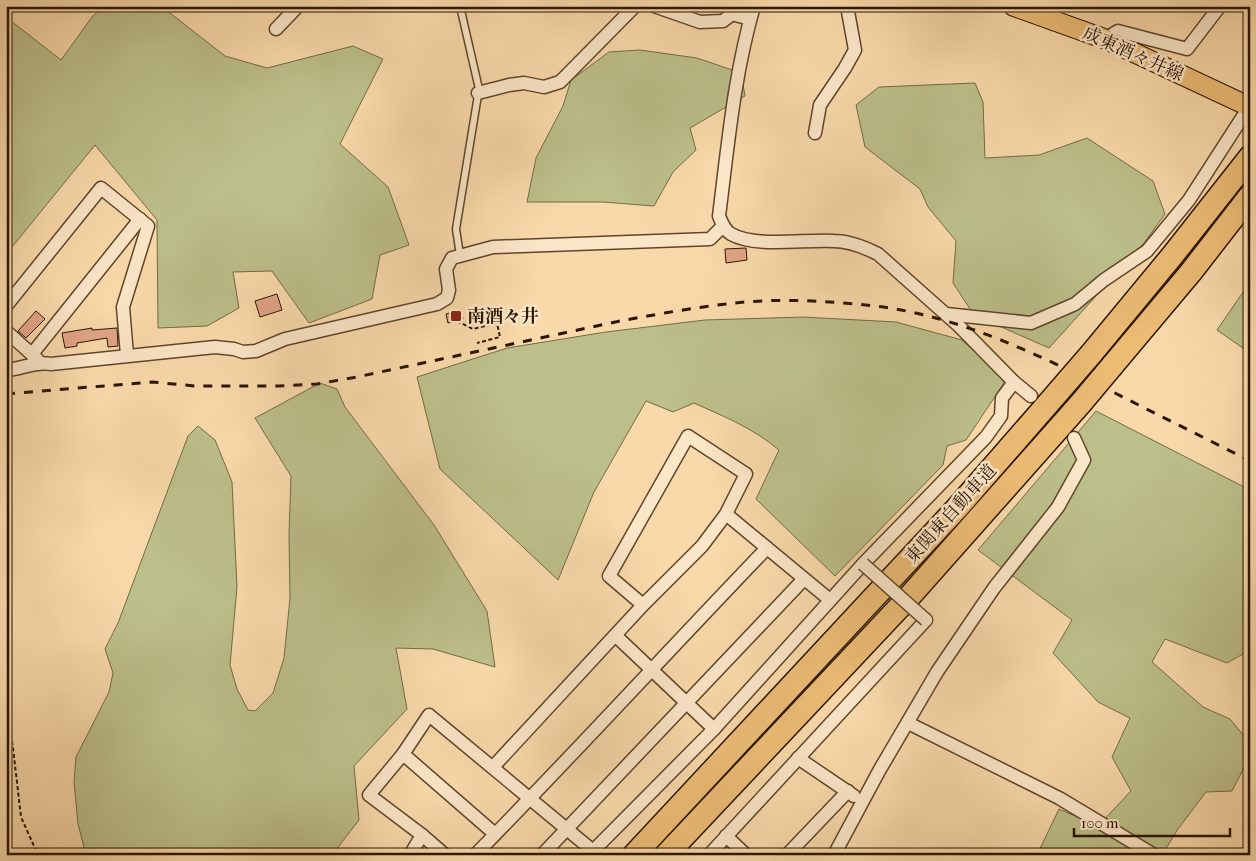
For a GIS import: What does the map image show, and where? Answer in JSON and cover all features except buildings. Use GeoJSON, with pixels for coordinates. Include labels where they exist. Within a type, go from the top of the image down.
{"type":"FeatureCollection","features":[{"type":"Feature","properties":{"kind":"highway","name":"東関東自動車道"},"geometry":{"type":"LineString","coordinates":[[634,855],[951,514],[1091,354],[1250,158]]}},
{"type":"Feature","properties":{"kind":"highway","name":"東関東自動車道"},"geometry":{"type":"LineString","coordinates":[[666,855],[909,597],[1081,403],[1191,272],[1250,196]]}},
{"type":"Feature","properties":{"kind":"main road","name":"成東酒々井線"},"geometry":{"type":"LineString","coordinates":[[1013,6],[1105,39],[1249,107]]}},
{"type":"Feature","properties":{"kind":"street"},"geometry":{"type":"LineString","coordinates":[[276,28],[298,6]]}},
{"type":"Feature","properties":{"kind":"street"},"geometry":{"type":"LineString","coordinates":[[478,93],[509,85],[524,84],[544,87],[560,82],[635,6]]}},
{"type":"Feature","properties":{"kind":"street"},"geometry":{"type":"LineString","coordinates":[[654,6],[700,22],[723,21],[732,14],[750,19]]}},
{"type":"Feature","properties":{"kind":"street"},"geometry":{"type":"LineString","coordinates":[[754,6],[739,68],[732,113],[719,216],[723,226],[731,234],[751,241],[836,241],[861,246],[878,254],[946,314],[1014,382],[1031,396]]}},
{"type":"Feature","properties":{"kind":"street"},"geometry":{"type":"LineString","coordinates":[[815,133],[820,105],[846,68],[855,50],[847,6]]}},
{"type":"Feature","properties":{"kind":"street"},"geometry":{"type":"LineString","coordinates":[[1105,39],[1118,31],[1187,49],[1220,6]]}},
{"type":"Feature","properties":{"kind":"street"},"geometry":{"type":"LineString","coordinates":[[946,314],[1031,323],[1076,304],[1104,280],[1147,251],[1189,200],[1249,107]]}},
{"type":"Feature","properties":{"kind":"street"},"geometry":{"type":"LineString","coordinates":[[6,306],[102,188],[148,226],[123,308],[126,355]]}},
{"type":"Feature","properties":{"kind":"street"},"geometry":{"type":"LineString","coordinates":[[6,370],[14,369],[36,358],[140,219]]}},
{"type":"Feature","properties":{"kind":"street"},"geometry":{"type":"LineString","coordinates":[[6,332],[36,358],[51,364],[215,347],[234,348],[242,352],[256,351],[285,339],[437,304],[447,298],[449,290],[446,269],[452,258],[460,255],[493,247],[710,239],[723,226]]}},
{"type":"Feature","properties":{"kind":"street"},"geometry":{"type":"LineString","coordinates":[[445,855],[369,795],[402,754],[429,714],[568,828],[594,853],[714,729],[863,564],[986,437],[1001,416],[1002,398],[1014,382]]}},
{"type":"Feature","properties":{"kind":"street"},"geometry":{"type":"LineString","coordinates":[[493,767],[643,605],[702,546],[726,514],[746,474],[688,436],[609,576],[643,605]]}},
{"type":"Feature","properties":{"kind":"street"},"geometry":{"type":"LineString","coordinates":[[834,855],[862,800],[937,672],[994,588],[1058,507],[1084,460],[1074,438]]}},
{"type":"Feature","properties":{"kind":"street"},"geometry":{"type":"LineString","coordinates":[[726,514],[830,600]]}},
{"type":"Feature","properties":{"kind":"street"},"geometry":{"type":"LineString","coordinates":[[475,855],[767,548]]}},
{"type":"Feature","properties":{"kind":"street"},"geometry":{"type":"LineString","coordinates":[[709,855],[926,620],[863,564]]}},
{"type":"Feature","properties":{"kind":"street"},"geometry":{"type":"LineString","coordinates":[[542,855],[804,579]]}},
{"type":"Feature","properties":{"kind":"street"},"geometry":{"type":"LineString","coordinates":[[616,636],[714,729]]}},
{"type":"Feature","properties":{"kind":"street"},"geometry":{"type":"LineString","coordinates":[[908,723],[1059,798],[1154,855]]}},
{"type":"Feature","properties":{"kind":"street"},"geometry":{"type":"LineString","coordinates":[[402,754],[495,834]]}},
{"type":"Feature","properties":{"kind":"street"},"geometry":{"type":"LineString","coordinates":[[798,758],[862,800]]}},
{"type":"Feature","properties":{"kind":"street"},"geometry":{"type":"LineString","coordinates":[[787,855],[848,791]]}},
{"type":"Feature","properties":{"kind":"street"},"geometry":{"type":"LineString","coordinates":[[410,855],[422,835]]}},
{"type":"Feature","properties":{"kind":"street"},"geometry":{"type":"LineString","coordinates":[[726,836],[746,855]]}},
{"type":"Feature","properties":{"kind":"street"},"geometry":{"type":"LineString","coordinates":[[1248,855],[1250,850]]}},
{"type":"Feature","properties":{"kind":"lane"},"geometry":{"type":"LineString","coordinates":[[460,6],[474,66],[478,93],[456,229],[460,255]]}},
{"type":"Feature","properties":{"kind":"path"},"geometry":{"type":"LineString","coordinates":[[457,321],[473,329],[497,323],[500,337],[477,343]]}},
{"type":"Feature","properties":{"kind":"path"},"geometry":{"type":"LineString","coordinates":[[6,709],[13,748],[21,818],[38,855]]}},
{"type":"Feature","properties":{"kind":"green space"},"geometry":{"type":"Polygon","coordinates":[[[104,6],[161,6],[225,56],[267,68],[353,46],[383,59],[340,144],[388,187],[409,245],[380,255],[372,299],[309,323],[272,271],[233,272],[239,308],[207,326],[158,328],[157,220],[95,145],[8,252],[6,249],[6,22],[11,21],[61,60],[92,17],[104,6]]]}},
{"type":"Feature","properties":{"kind":"green space"},"geometry":{"type":"Polygon","coordinates":[[[640,50],[697,58],[741,73],[745,96],[690,128],[696,150],[673,172],[654,206],[603,202],[527,202],[536,158],[563,106],[571,80],[609,52],[640,50]]]}},
{"type":"Feature","properties":{"kind":"green space"},"geometry":{"type":"Polygon","coordinates":[[[975,83],[983,102],[985,158],[1039,155],[1087,138],[1153,181],[1165,214],[1144,243],[1049,348],[974,315],[953,283],[956,241],[928,207],[920,189],[865,147],[856,105],[879,87],[975,83]]]}},
{"type":"Feature","properties":{"kind":"green space"},"geometry":{"type":"Polygon","coordinates":[[[1250,282],[1250,353],[1217,330],[1250,282]]]}},
{"type":"Feature","properties":{"kind":"green space"},"geometry":{"type":"Polygon","coordinates":[[[803,317],[896,322],[962,340],[1006,380],[966,440],[947,446],[943,465],[835,576],[756,499],[779,450],[749,429],[694,403],[673,412],[646,401],[594,492],[558,580],[440,469],[417,377],[507,348],[606,332],[705,320],[803,317]]]}},
{"type":"Feature","properties":{"kind":"green space"},"geometry":{"type":"Polygon","coordinates":[[[320,383],[337,389],[345,407],[434,525],[487,611],[495,667],[433,649],[396,648],[407,709],[354,766],[359,820],[332,855],[86,855],[78,824],[74,782],[76,757],[109,692],[113,673],[105,649],[118,623],[188,436],[198,426],[215,440],[232,482],[237,587],[230,665],[237,689],[248,710],[255,711],[273,693],[284,658],[290,598],[289,535],[291,476],[255,418],[320,383]]]}},
{"type":"Feature","properties":{"kind":"green space"},"geometry":{"type":"Polygon","coordinates":[[[1096,411],[1250,490],[1250,650],[1227,663],[1165,639],[1152,662],[1203,707],[1230,719],[1250,743],[1250,756],[1232,791],[1206,792],[1178,829],[1162,855],[1037,855],[1059,809],[1098,826],[1131,791],[1112,757],[1130,718],[1098,702],[1053,653],[1072,620],[978,550],[1096,411]]]}},
{"type":"Feature","properties":{"kind":"railway"},"geometry":{"type":"LineString","coordinates":[[6,394],[152,382],[195,386],[317,384],[620,321],[752,301],[787,300],[875,306],[938,318],[968,328],[1028,351],[1250,461]]}},
{"type":"Feature","properties":{"kind":"place","name":"南酒々井"},"geometry":{"type":"Point","coordinates":[456,316]}}]}
